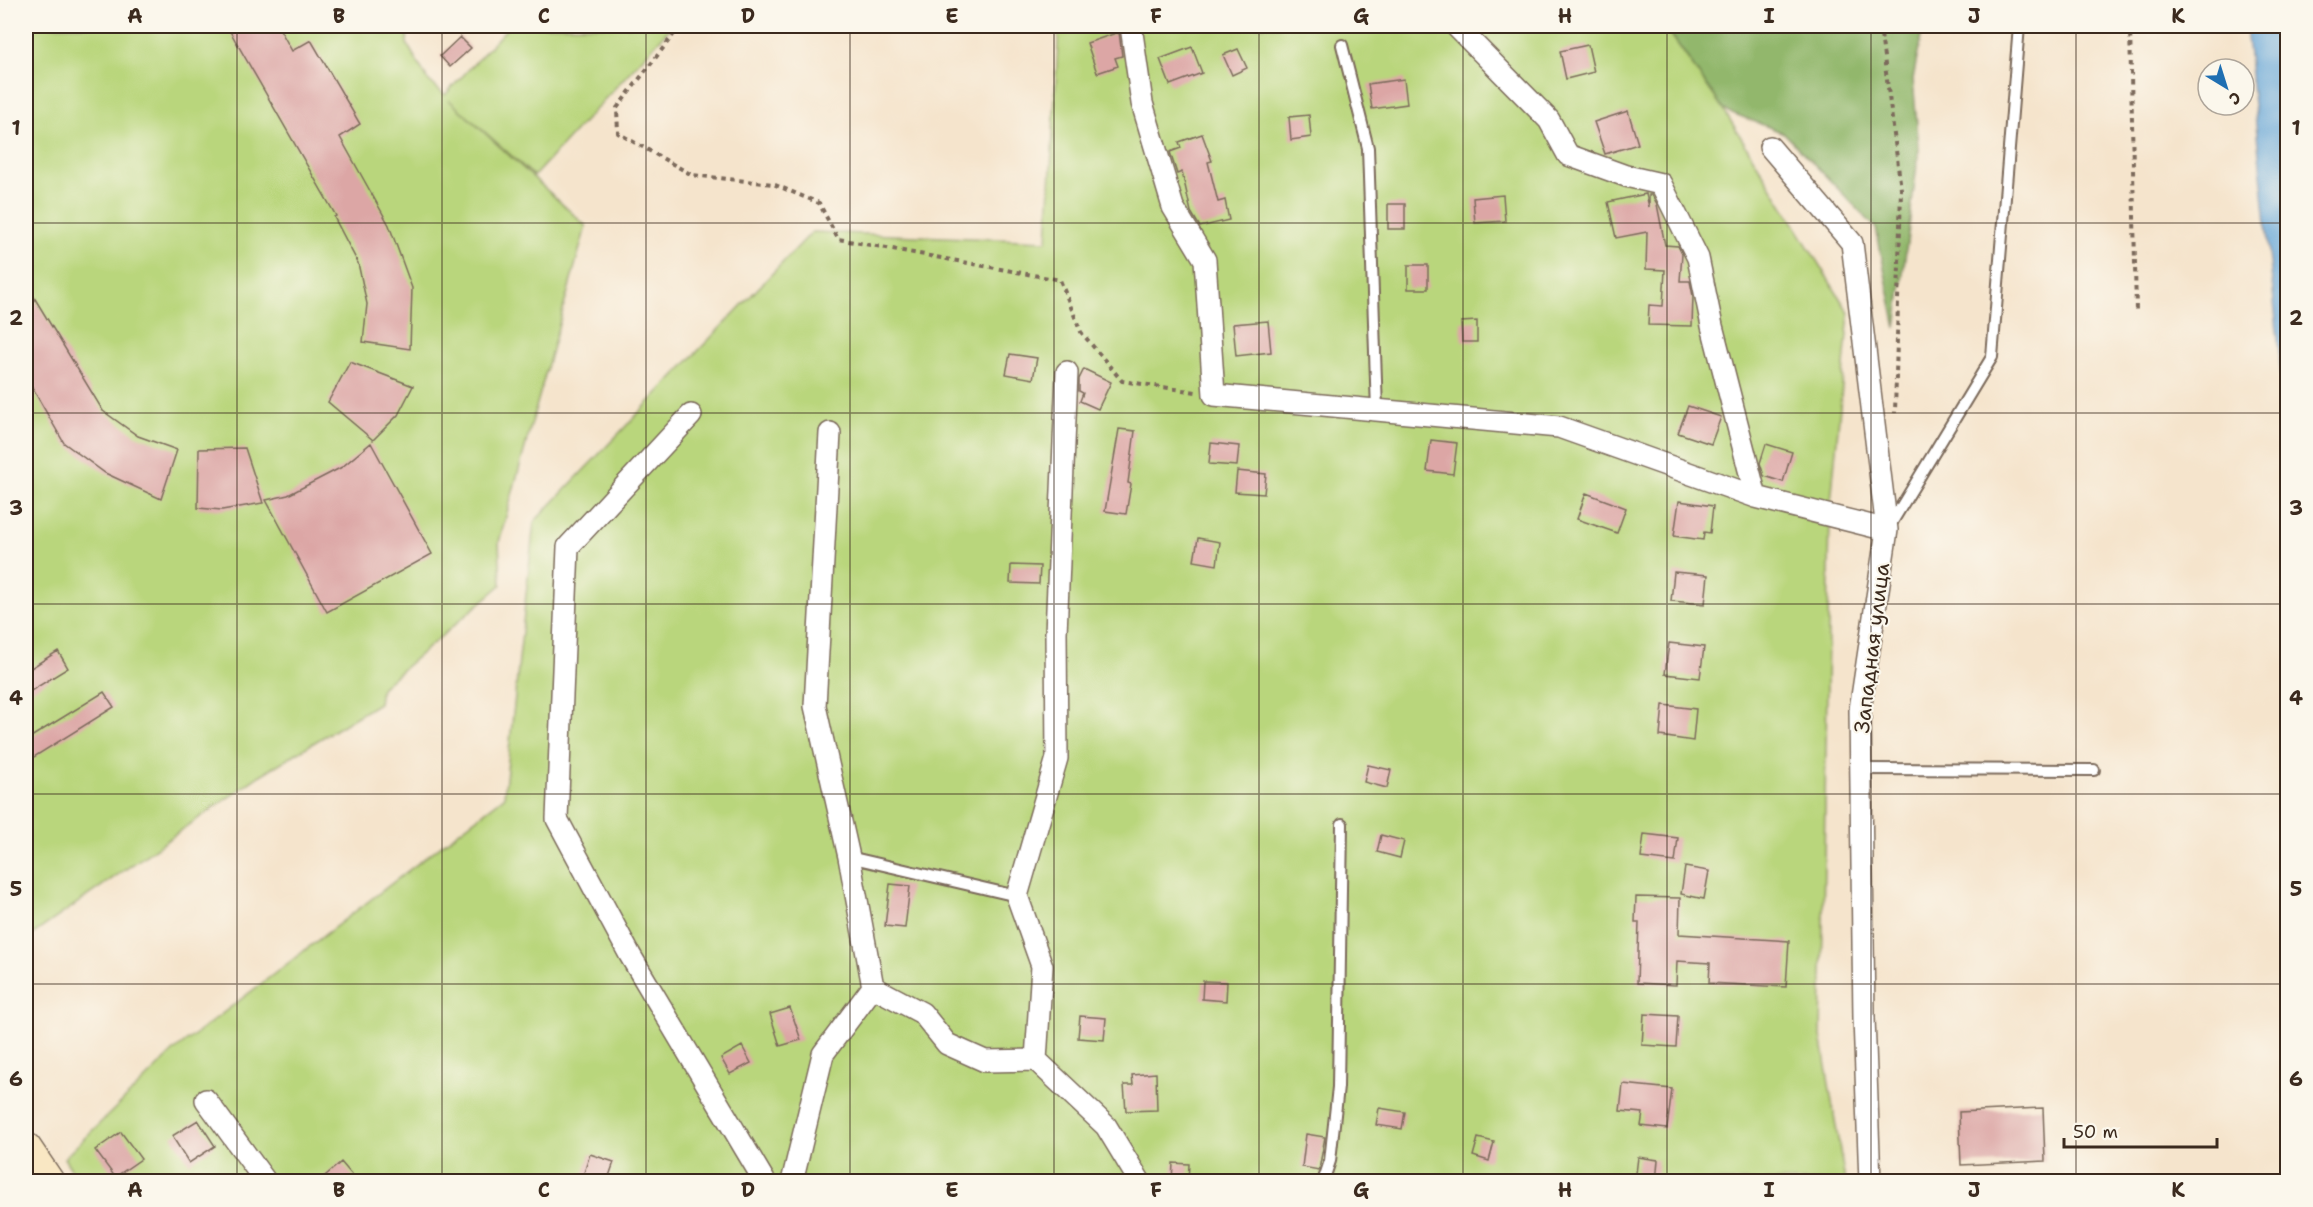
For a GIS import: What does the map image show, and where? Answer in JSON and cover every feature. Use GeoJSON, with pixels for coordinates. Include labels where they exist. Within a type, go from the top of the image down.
{"type":"FeatureCollection","features":[{"type":"Feature","properties":{"kind":"main road"},"geometry":{"type":"LineString","coordinates":[[26,1148],[49,1182]]}},
{"type":"Feature","properties":{"kind":"street"},"geometry":{"type":"LineString","coordinates":[[1131,26],[1142,103],[1173,207],[1205,260],[1215,395],[1559,427],[1756,497],[1887,530]]}},
{"type":"Feature","properties":{"kind":"street"},"geometry":{"type":"LineString","coordinates":[[1456,26],[1549,120],[1568,155],[1626,176],[1661,184],[1698,258],[1712,326],[1756,497]]}},
{"type":"Feature","properties":{"kind":"street","name":"Западная улица"},"geometry":{"type":"LineString","coordinates":[[1770,147],[1852,243],[1887,530],[1860,710],[1864,1018],[1870,1182]]}},
{"type":"Feature","properties":{"kind":"street"},"geometry":{"type":"LineString","coordinates":[[1036,1060],[1042,966],[1017,896],[1057,758],[1056,633],[1067,372]]}},
{"type":"Feature","properties":{"kind":"street"},"geometry":{"type":"LineString","coordinates":[[691,415],[568,547],[557,819],[630,955],[765,1182]]}},
{"type":"Feature","properties":{"kind":"street"},"geometry":{"type":"LineString","coordinates":[[792,1182],[823,1054],[873,987],[849,856],[815,706],[830,433]]}},
{"type":"Feature","properties":{"kind":"street"},"geometry":{"type":"LineString","coordinates":[[873,987],[922,1013],[947,1044],[985,1060],[1036,1060],[1106,1126],[1140,1182]]}},
{"type":"Feature","properties":{"kind":"street"},"geometry":{"type":"LineString","coordinates":[[206,1100],[266,1182]]}},
{"type":"Feature","properties":{"kind":"lane"},"geometry":{"type":"LineString","coordinates":[[1887,530],[1992,357],[2019,26]]}},
{"type":"Feature","properties":{"kind":"lane"},"geometry":{"type":"LineString","coordinates":[[1342,45],[1368,148],[1377,410]]}},
{"type":"Feature","properties":{"kind":"lane"},"geometry":{"type":"LineString","coordinates":[[1861,769],[2094,770]]}},
{"type":"Feature","properties":{"kind":"lane"},"geometry":{"type":"LineString","coordinates":[[1323,1182],[1330,1161],[1338,1088],[1342,824]]}},
{"type":"Feature","properties":{"kind":"lane"},"geometry":{"type":"LineString","coordinates":[[849,856],[1017,896]]}},
{"type":"Feature","properties":{"kind":"path"},"geometry":{"type":"LineString","coordinates":[[680,26],[617,108],[618,133],[692,175],[772,184],[819,203],[838,238],[1060,280],[1081,332],[1122,381],[1215,395]]}},
{"type":"Feature","properties":{"kind":"path"},"geometry":{"type":"LineString","coordinates":[[1880,26],[1901,189],[1895,421]]}},
{"type":"Feature","properties":{"kind":"path"},"geometry":{"type":"LineString","coordinates":[[2130,26],[2136,312]]}},
{"type":"Feature","properties":{"kind":"green space"},"geometry":{"type":"Polygon","coordinates":[[[26,26],[408,26],[407,44],[428,80],[445,95],[509,26],[672,26],[534,176],[449,100],[586,226],[499,542],[501,585],[381,688],[379,703],[259,776],[26,939],[26,26]]]}},
{"type":"Feature","properties":{"kind":"green space"},"geometry":{"type":"Polygon","coordinates":[[[1059,26],[1665,26],[1724,110],[1849,313],[1830,512],[1821,1036],[1845,1181],[79,1182],[64,1158],[175,1050],[504,797],[534,522],[812,232],[1047,241],[1059,26]]]}},
{"type":"Feature","properties":{"kind":"green space"},"geometry":{"type":"Polygon","coordinates":[[[1665,26],[1923,26],[1913,79],[1919,149],[1896,328],[1876,228],[1784,133],[1724,110],[1665,26]]]}},
{"type":"Feature","properties":{"kind":"water"},"geometry":{"type":"Polygon","coordinates":[[[2246,26],[2287,26],[2287,430],[2255,117],[2256,57],[2249,57],[2246,26]]]}},
{"type":"Feature","properties":{"kind":"building"},"geometry":{"type":"Polygon","coordinates":[[[227,26],[278,26],[292,51],[311,40],[360,124],[340,137],[389,225],[412,288],[410,349],[363,342],[367,304],[358,263],[334,217],[336,216],[227,26]]]}},
{"type":"Feature","properties":{"kind":"building"},"geometry":{"type":"Polygon","coordinates":[[[1119,32],[1122,56],[1115,58],[1118,66],[1097,73],[1087,43],[1119,32]]]}},
{"type":"Feature","properties":{"kind":"building"},"geometry":{"type":"Polygon","coordinates":[[[460,37],[471,48],[450,67],[440,56],[460,37]]]}},
{"type":"Feature","properties":{"kind":"building"},"geometry":{"type":"Polygon","coordinates":[[[1588,45],[1594,72],[1566,79],[1560,51],[1588,45]]]}},
{"type":"Feature","properties":{"kind":"building"},"geometry":{"type":"Polygon","coordinates":[[[1192,47],[1202,73],[1170,85],[1160,59],[1192,47]]]}},
{"type":"Feature","properties":{"kind":"building"},"geometry":{"type":"Polygon","coordinates":[[[1238,49],[1247,68],[1232,75],[1223,55],[1238,49]]]}},
{"type":"Feature","properties":{"kind":"building"},"geometry":{"type":"Polygon","coordinates":[[[1404,79],[1407,104],[1372,109],[1368,84],[1404,79]]]}},
{"type":"Feature","properties":{"kind":"building"},"geometry":{"type":"Polygon","coordinates":[[[1628,111],[1638,144],[1605,154],[1594,122],[1628,111]]]}},
{"type":"Feature","properties":{"kind":"building"},"geometry":{"type":"Polygon","coordinates":[[[1309,115],[1311,137],[1291,140],[1289,117],[1309,115]]]}},
{"type":"Feature","properties":{"kind":"building"},"geometry":{"type":"Polygon","coordinates":[[[1202,134],[1212,161],[1208,162],[1218,202],[1225,200],[1229,220],[1200,227],[1191,212],[1182,172],[1177,174],[1170,152],[1181,148],[1179,142],[1202,134]]]}},
{"type":"Feature","properties":{"kind":"building"},"geometry":{"type":"Polygon","coordinates":[[[1646,194],[1649,207],[1649,195],[1652,195],[1657,204],[1665,245],[1678,246],[1682,254],[1680,281],[1690,281],[1693,296],[1692,326],[1648,325],[1649,305],[1663,306],[1665,270],[1646,269],[1647,232],[1616,238],[1608,202],[1646,194]]]}},
{"type":"Feature","properties":{"kind":"building"},"geometry":{"type":"Polygon","coordinates":[[[1503,195],[1505,221],[1475,223],[1473,198],[1503,195]]]}},
{"type":"Feature","properties":{"kind":"building"},"geometry":{"type":"Polygon","coordinates":[[[1388,204],[1405,204],[1405,229],[1388,229],[1388,204]]]}},
{"type":"Feature","properties":{"kind":"building"},"geometry":{"type":"Polygon","coordinates":[[[1408,265],[1428,265],[1428,289],[1408,289],[1408,265]]]}},
{"type":"Feature","properties":{"kind":"building"},"geometry":{"type":"Polygon","coordinates":[[[26,284],[103,411],[138,436],[177,450],[161,499],[105,473],[64,443],[26,377],[26,284]]]}},
{"type":"Feature","properties":{"kind":"building"},"geometry":{"type":"Polygon","coordinates":[[[1268,321],[1271,352],[1236,356],[1233,324],[1268,321]]]}},
{"type":"Feature","properties":{"kind":"building"},"geometry":{"type":"Polygon","coordinates":[[[1477,321],[1477,342],[1462,342],[1461,322],[1477,321]]]}},
{"type":"Feature","properties":{"kind":"building"},"geometry":{"type":"Polygon","coordinates":[[[1010,354],[1037,358],[1033,379],[1006,374],[1010,354]]]}},
{"type":"Feature","properties":{"kind":"building"},"geometry":{"type":"Polygon","coordinates":[[[350,362],[413,386],[398,415],[373,440],[328,402],[350,362]]]}},
{"type":"Feature","properties":{"kind":"building"},"geometry":{"type":"Polygon","coordinates":[[[1084,369],[1111,382],[1098,409],[1080,401],[1083,393],[1079,391],[1079,379],[1084,369]]]}},
{"type":"Feature","properties":{"kind":"building"},"geometry":{"type":"Polygon","coordinates":[[[1688,406],[1721,417],[1711,444],[1678,433],[1688,406]]]}},
{"type":"Feature","properties":{"kind":"building"},"geometry":{"type":"Polygon","coordinates":[[[1119,429],[1135,431],[1126,514],[1105,511],[1119,429]]]}},
{"type":"Feature","properties":{"kind":"building"},"geometry":{"type":"Polygon","coordinates":[[[1431,440],[1457,443],[1453,474],[1427,471],[1431,440]]]}},
{"type":"Feature","properties":{"kind":"building"},"geometry":{"type":"Polygon","coordinates":[[[371,443],[432,554],[327,612],[266,500],[288,495],[342,467],[371,443]]]}},
{"type":"Feature","properties":{"kind":"building"},"geometry":{"type":"Polygon","coordinates":[[[1211,443],[1239,446],[1237,466],[1209,464],[1211,443]]]}},
{"type":"Feature","properties":{"kind":"building"},"geometry":{"type":"Polygon","coordinates":[[[1766,444],[1792,452],[1783,482],[1764,476],[1760,463],[1766,444]]]}},
{"type":"Feature","properties":{"kind":"building"},"geometry":{"type":"Polygon","coordinates":[[[245,448],[263,503],[222,510],[198,508],[199,449],[245,448]]]}},
{"type":"Feature","properties":{"kind":"building"},"geometry":{"type":"Polygon","coordinates":[[[1237,471],[1266,474],[1264,494],[1235,492],[1237,471]]]}},
{"type":"Feature","properties":{"kind":"building"},"geometry":{"type":"Polygon","coordinates":[[[1586,493],[1626,508],[1617,533],[1577,519],[1586,493]]]}},
{"type":"Feature","properties":{"kind":"building"},"geometry":{"type":"Polygon","coordinates":[[[1679,501],[1713,506],[1710,533],[1704,532],[1703,540],[1674,536],[1679,501]]]}},
{"type":"Feature","properties":{"kind":"building"},"geometry":{"type":"Polygon","coordinates":[[[1198,538],[1220,542],[1217,565],[1194,561],[1198,538]]]}},
{"type":"Feature","properties":{"kind":"building"},"geometry":{"type":"Polygon","coordinates":[[[1011,565],[1040,566],[1039,584],[1010,583],[1011,565]]]}},
{"type":"Feature","properties":{"kind":"building"},"geometry":{"type":"Polygon","coordinates":[[[1674,572],[1708,575],[1705,604],[1671,601],[1674,572]]]}},
{"type":"Feature","properties":{"kind":"building"},"geometry":{"type":"Polygon","coordinates":[[[1669,643],[1704,647],[1700,678],[1665,674],[1669,643]]]}},
{"type":"Feature","properties":{"kind":"building"},"geometry":{"type":"Polygon","coordinates":[[[58,651],[68,668],[26,694],[26,671],[58,651]]]}},
{"type":"Feature","properties":{"kind":"building"},"geometry":{"type":"Polygon","coordinates":[[[104,692],[114,707],[26,762],[26,740],[104,692]]]}},
{"type":"Feature","properties":{"kind":"building"},"geometry":{"type":"Polygon","coordinates":[[[1663,705],[1696,709],[1693,741],[1660,736],[1663,705]]]}},
{"type":"Feature","properties":{"kind":"building"},"geometry":{"type":"Polygon","coordinates":[[[1368,765],[1391,770],[1387,788],[1364,782],[1368,765]]]}},
{"type":"Feature","properties":{"kind":"building"},"geometry":{"type":"Polygon","coordinates":[[[1644,834],[1678,838],[1675,862],[1641,858],[1644,834]]]}},
{"type":"Feature","properties":{"kind":"building"},"geometry":{"type":"Polygon","coordinates":[[[1381,835],[1404,841],[1400,858],[1377,852],[1381,835]]]}},
{"type":"Feature","properties":{"kind":"building"},"geometry":{"type":"Polygon","coordinates":[[[1685,867],[1709,871],[1704,899],[1681,894],[1685,867]]]}},
{"type":"Feature","properties":{"kind":"building"},"geometry":{"type":"Polygon","coordinates":[[[890,884],[910,886],[905,928],[885,926],[890,884]]]}},
{"type":"Feature","properties":{"kind":"building"},"geometry":{"type":"Polygon","coordinates":[[[1636,897],[1680,898],[1679,934],[1789,941],[1786,987],[1709,983],[1710,963],[1677,961],[1676,985],[1637,983],[1639,922],[1635,922],[1636,897]]]}},
{"type":"Feature","properties":{"kind":"building"},"geometry":{"type":"Polygon","coordinates":[[[1203,981],[1227,982],[1226,1001],[1202,999],[1203,981]]]}},
{"type":"Feature","properties":{"kind":"building"},"geometry":{"type":"Polygon","coordinates":[[[790,1008],[801,1040],[780,1046],[770,1014],[790,1008]]]}},
{"type":"Feature","properties":{"kind":"building"},"geometry":{"type":"Polygon","coordinates":[[[1644,1014],[1678,1016],[1676,1047],[1642,1045],[1644,1014]]]}},
{"type":"Feature","properties":{"kind":"building"},"geometry":{"type":"Polygon","coordinates":[[[1080,1016],[1106,1018],[1104,1040],[1078,1038],[1080,1016]]]}},
{"type":"Feature","properties":{"kind":"building"},"geometry":{"type":"Polygon","coordinates":[[[742,1046],[751,1063],[730,1074],[721,1058],[742,1046]]]}},
{"type":"Feature","properties":{"kind":"building"},"geometry":{"type":"Polygon","coordinates":[[[1156,1073],[1157,1110],[1126,1111],[1124,1085],[1133,1085],[1132,1075],[1156,1073]]]}},
{"type":"Feature","properties":{"kind":"building"},"geometry":{"type":"Polygon","coordinates":[[[1623,1084],[1672,1089],[1667,1129],[1641,1126],[1643,1113],[1620,1111],[1623,1084]]]}},
{"type":"Feature","properties":{"kind":"building"},"geometry":{"type":"Polygon","coordinates":[[[1379,1108],[1405,1112],[1402,1129],[1376,1125],[1379,1108]]]}},
{"type":"Feature","properties":{"kind":"building"},"geometry":{"type":"Polygon","coordinates":[[[2043,1108],[2045,1161],[1961,1165],[1959,1112],[2043,1108]]]}},
{"type":"Feature","properties":{"kind":"building"},"geometry":{"type":"Polygon","coordinates":[[[198,1120],[215,1146],[189,1163],[172,1136],[198,1120]]]}},
{"type":"Feature","properties":{"kind":"building"},"geometry":{"type":"Polygon","coordinates":[[[121,1132],[141,1159],[115,1177],[95,1150],[121,1132]]]}},
{"type":"Feature","properties":{"kind":"building"},"geometry":{"type":"Polygon","coordinates":[[[1306,1134],[1325,1137],[1319,1170],[1302,1167],[1306,1134]]]}},
{"type":"Feature","properties":{"kind":"building"},"geometry":{"type":"Polygon","coordinates":[[[1478,1138],[1494,1142],[1489,1161],[1473,1156],[1478,1138]]]}},
{"type":"Feature","properties":{"kind":"building"},"geometry":{"type":"Polygon","coordinates":[[[590,1154],[614,1162],[607,1182],[581,1182],[590,1154]]]}},
{"type":"Feature","properties":{"kind":"building"},"geometry":{"type":"Polygon","coordinates":[[[1638,1157],[1658,1160],[1656,1182],[1635,1182],[1638,1157]]]}},
{"type":"Feature","properties":{"kind":"building"},"geometry":{"type":"Polygon","coordinates":[[[341,1162],[358,1182],[318,1182],[341,1162]]]}},
{"type":"Feature","properties":{"kind":"building"},"geometry":{"type":"Polygon","coordinates":[[[1173,1163],[1189,1164],[1188,1182],[1172,1182],[1173,1163]]]}}]}
